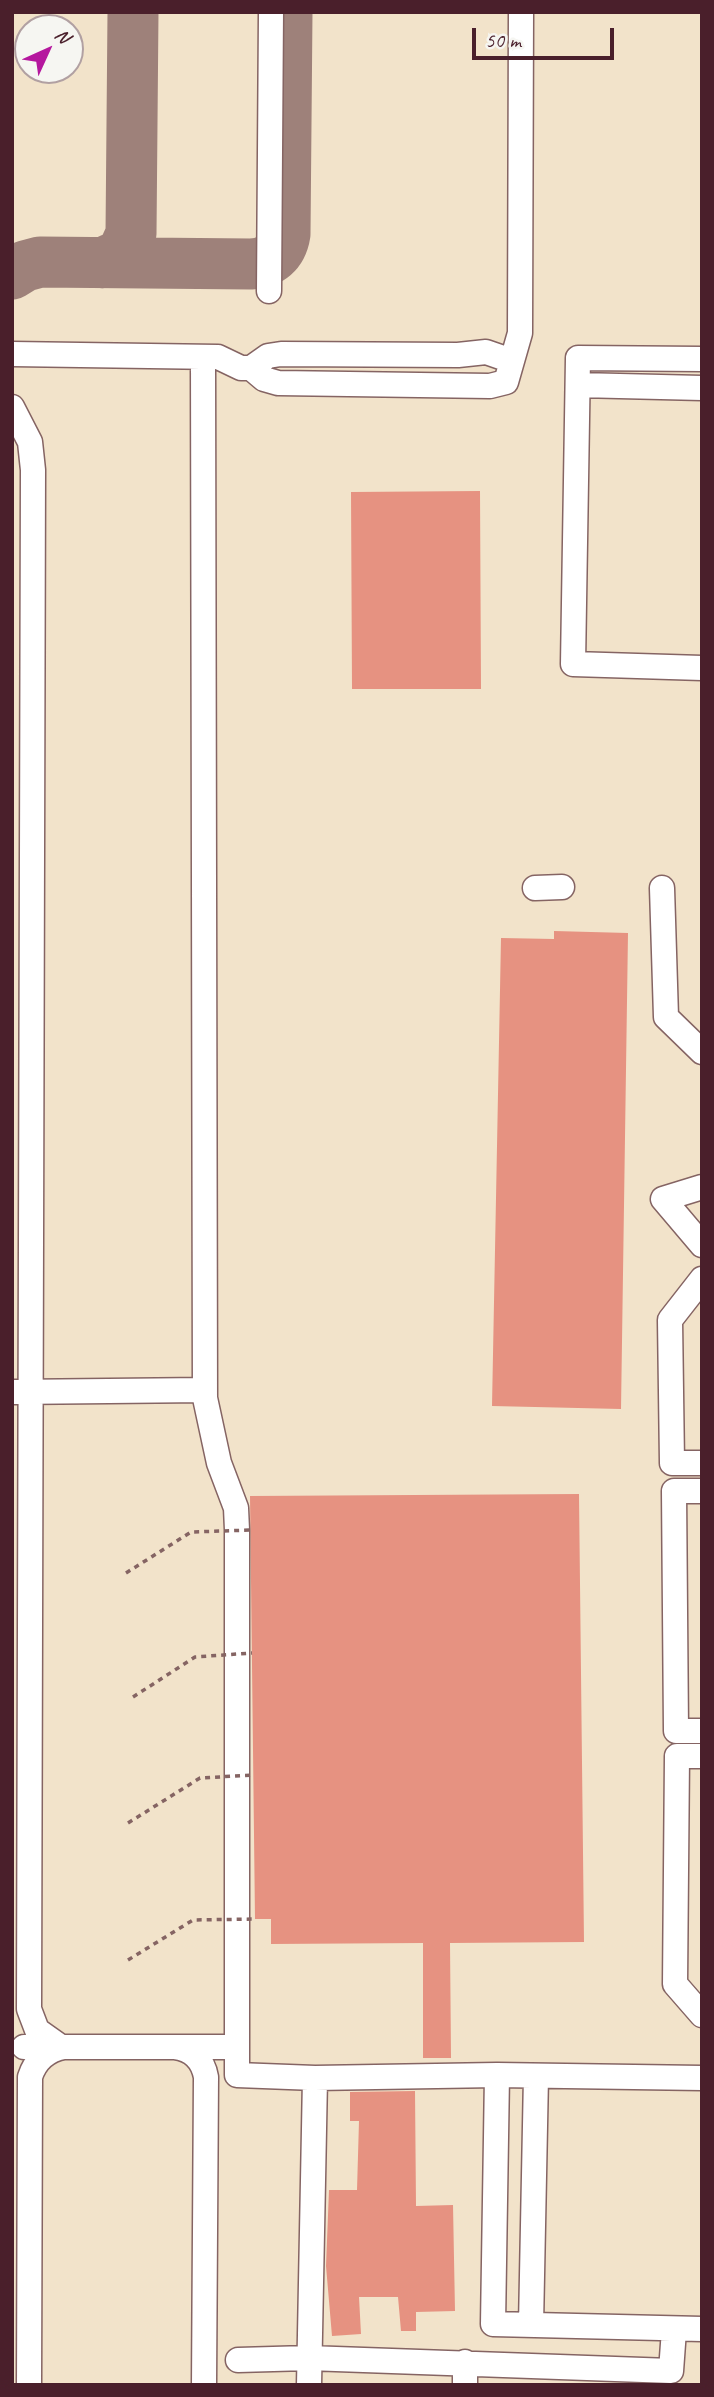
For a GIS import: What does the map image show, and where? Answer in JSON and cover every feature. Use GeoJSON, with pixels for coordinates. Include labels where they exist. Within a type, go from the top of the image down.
{"type":"FeatureCollection","features":[{"type":"Feature","properties":{"kind":"street"},"geometry":{"type":"LineString","coordinates":[[269,291],[271,12]]}},
{"type":"Feature","properties":{"kind":"street"},"geometry":{"type":"LineString","coordinates":[[12,354],[224,358],[241,368],[251,368],[264,379],[278,383],[490,386],[506,382],[520,333],[521,12]]}},
{"type":"Feature","properties":{"kind":"street"},"geometry":{"type":"LineString","coordinates":[[203,357],[205,1390],[219,1463],[236,1508],[237,2075],[315,2078],[497,2075],[702,2078]]}},
{"type":"Feature","properties":{"kind":"street"},"geometry":{"type":"LineString","coordinates":[[702,359],[578,358],[573,664],[702,668]]}},
{"type":"Feature","properties":{"kind":"street"},"geometry":{"type":"LineString","coordinates":[[578,386],[702,388]]}},
{"type":"Feature","properties":{"kind":"street"},"geometry":{"type":"LineString","coordinates":[[12,407],[26,429],[33,456],[31,931],[21,1392],[29,2009],[37,2030],[63,2047]]}},
{"type":"Feature","properties":{"kind":"street"},"geometry":{"type":"LineString","coordinates":[[12,880],[26,866],[31,853]]}},
{"type":"Feature","properties":{"kind":"street"},"geometry":{"type":"LineString","coordinates":[[535,888],[562,887]]}},
{"type":"Feature","properties":{"kind":"street"},"geometry":{"type":"LineString","coordinates":[[662,888],[666,1017],[702,1052]]}},
{"type":"Feature","properties":{"kind":"street"},"geometry":{"type":"LineString","coordinates":[[12,895],[26,911],[31,931]]}},
{"type":"Feature","properties":{"kind":"street"},"geometry":{"type":"LineString","coordinates":[[702,1187],[663,1199],[702,1245]]}},
{"type":"Feature","properties":{"kind":"street"},"geometry":{"type":"LineString","coordinates":[[702,1279],[670,1320],[672,1463],[702,1463]]}},
{"type":"Feature","properties":{"kind":"street"},"geometry":{"type":"LineString","coordinates":[[21,1392],[205,1390]]}},
{"type":"Feature","properties":{"kind":"street"},"geometry":{"type":"LineString","coordinates":[[702,1491],[674,1491],[676,1731],[702,1731]]}},
{"type":"Feature","properties":{"kind":"street"},"geometry":{"type":"LineString","coordinates":[[702,1756],[677,1756],[674,1860],[675,1984],[702,2015]]}},
{"type":"Feature","properties":{"kind":"street"},"geometry":{"type":"LineString","coordinates":[[24,2047],[237,2047]]}},
{"type":"Feature","properties":{"kind":"street"},"geometry":{"type":"LineString","coordinates":[[29,2385],[30,2077],[35,2065],[45,2055],[63,2047]]}},
{"type":"Feature","properties":{"kind":"street"},"geometry":{"type":"LineString","coordinates":[[174,2047],[185,2049],[198,2058],[206,2077],[204,2385]]}},
{"type":"Feature","properties":{"kind":"street"},"geometry":{"type":"LineString","coordinates":[[492,2363],[497,2075]]}},
{"type":"Feature","properties":{"kind":"street"},"geometry":{"type":"LineString","coordinates":[[531,2325],[536,2076]]}},
{"type":"Feature","properties":{"kind":"street"},"geometry":{"type":"LineString","coordinates":[[309,2385],[307,2358],[315,2078]]}},
{"type":"Feature","properties":{"kind":"street"},"geometry":{"type":"LineString","coordinates":[[493,2323],[702,2329]]}},
{"type":"Feature","properties":{"kind":"street"},"geometry":{"type":"LineString","coordinates":[[238,2360],[307,2358],[465,2373],[492,2363],[671,2371],[674,2330]]}},
{"type":"Feature","properties":{"kind":"path"},"geometry":{"type":"LineString","coordinates":[[125,1573],[191,1532],[251,1530]]}},
{"type":"Feature","properties":{"kind":"path"},"geometry":{"type":"LineString","coordinates":[[133,1697],[195,1657],[252,1653]]}},
{"type":"Feature","properties":{"kind":"path"},"geometry":{"type":"LineString","coordinates":[[128,1822],[200,1778],[254,1775]]}},
{"type":"Feature","properties":{"kind":"path"},"geometry":{"type":"LineString","coordinates":[[128,1960],[193,1920],[255,1919]]}},
{"type":"Feature","properties":{"kind":"building"},"geometry":{"type":"Polygon","coordinates":[[[480,491],[481,689],[352,689],[351,492],[480,491]]]}},
{"type":"Feature","properties":{"kind":"building"},"geometry":{"type":"Polygon","coordinates":[[[554,931],[628,933],[621,1409],[492,1406],[501,938],[554,939],[554,931]]]}},
{"type":"Feature","properties":{"kind":"building"},"geometry":{"type":"Polygon","coordinates":[[[579,1494],[584,1942],[450,1943],[451,2058],[423,2058],[423,1943],[271,1944],[271,1919],[255,1919],[250,1496],[579,1494]]]}},
{"type":"Feature","properties":{"kind":"building"},"geometry":{"type":"Polygon","coordinates":[[[415,2091],[416,2206],[453,2205],[455,2311],[416,2312],[416,2331],[401,2331],[398,2297],[359,2297],[361,2334],[332,2336],[326,2266],[329,2190],[357,2190],[359,2121],[350,2121],[350,2092],[415,2091]]]}},
{"type":"Feature","properties":{"kind":"taxiway"},"geometry":{"type":"LineString","coordinates":[[102,263],[122,254],[131,234],[133,12]]}},
{"type":"Feature","properties":{"kind":"taxiway"},"geometry":{"type":"LineString","coordinates":[[12,274],[25,266],[40,262],[251,264],[264,262],[274,256],[281,247],[285,234],[287,12]]}}]}
